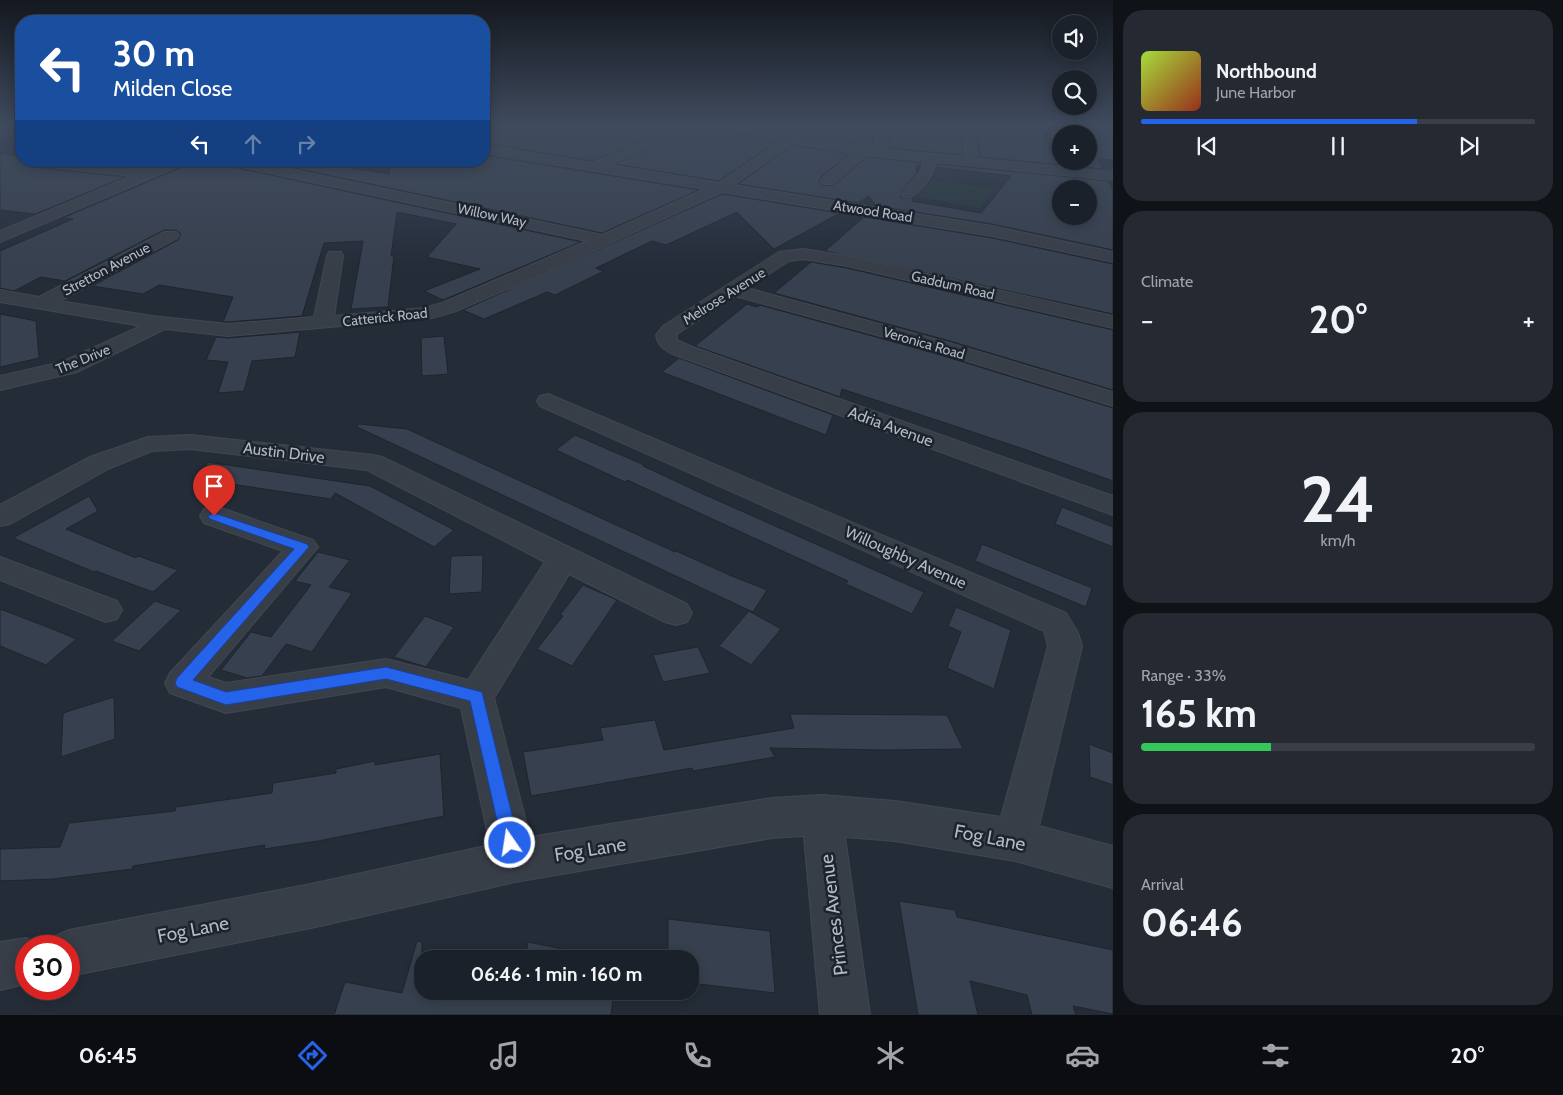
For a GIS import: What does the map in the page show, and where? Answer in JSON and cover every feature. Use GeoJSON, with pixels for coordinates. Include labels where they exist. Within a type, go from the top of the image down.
{"type":"FeatureCollection","features":[{"type":"Feature","properties":{"kind":"street"},"geometry":{"type":"LineString","coordinates":[[126,171],[150,174]]}},
{"type":"Feature","properties":{"kind":"street"},"geometry":{"type":"LineString","coordinates":[[0,237],[156,171]]}},
{"type":"Feature","properties":{"kind":"street","name":"Willow Way"},"geometry":{"type":"LineString","coordinates":[[282,171],[605,240]]}},
{"type":"Feature","properties":{"kind":"street","name":"Atwood Road"},"geometry":{"type":"LineString","coordinates":[[630,171],[992,231],[1113,257]]}},
{"type":"Feature","properties":{"kind":"street","name":"Catterick Road"},"geometry":{"type":"LineString","coordinates":[[0,296],[163,323],[235,330],[400,318],[442,310],[532,272],[723,186],[744,171]]}},
{"type":"Feature","properties":{"kind":"street"},"geometry":{"type":"LineString","coordinates":[[828,181],[839,171]]}},
{"type":"Feature","properties":{"kind":"street"},"geometry":{"type":"LineString","coordinates":[[908,194],[927,171]]}},
{"type":"Feature","properties":{"kind":"street"},"geometry":{"type":"LineString","coordinates":[[1091,171],[1113,176]]}},
{"type":"Feature","properties":{"kind":"street"},"geometry":{"type":"LineString","coordinates":[[670,197],[689,202]]}},
{"type":"Feature","properties":{"kind":"street"},"geometry":{"type":"LineString","coordinates":[[0,220],[32,224]]}},
{"type":"Feature","properties":{"kind":"street","name":"Stretton Avenue"},"geometry":{"type":"LineString","coordinates":[[42,303],[171,235]]}},
{"type":"Feature","properties":{"kind":"street","name":"Melrose Avenue"},"geometry":{"type":"LineString","coordinates":[[670,344],[666,335],[670,330],[784,256],[792,254]]}},
{"type":"Feature","properties":{"kind":"street","name":"Gaddum Road"},"geometry":{"type":"LineString","coordinates":[[792,254],[813,255],[847,261],[1113,322]]}},
{"type":"Feature","properties":{"kind":"street"},"geometry":{"type":"LineString","coordinates":[[323,323],[335,256]]}},
{"type":"Feature","properties":{"kind":"street","name":"Veronica Road"},"geometry":{"type":"LineString","coordinates":[[734,290],[942,347],[1113,398]]}},
{"type":"Feature","properties":{"kind":"street","name":"The Drive"},"geometry":{"type":"LineString","coordinates":[[0,383],[69,367],[163,323]]}},
{"type":"Feature","properties":{"kind":"street","name":"Adria Avenue"},"geometry":{"type":"LineString","coordinates":[[670,344],[686,352],[1113,506]]}},
{"type":"Feature","properties":{"kind":"street","name":"Willoughby Avenue"},"geometry":{"type":"LineString","coordinates":[[548,400],[1055,622],[1062,633],[1065,646],[1015,840]]}},
{"type":"Feature","properties":{"kind":"street","name":"Austin Drive"},"geometry":{"type":"LineString","coordinates":[[0,518],[99,462],[148,444],[190,442],[373,463],[676,613]]}},
{"type":"Feature","properties":{"kind":"street"},"geometry":{"type":"LineString","coordinates":[[214,516],[303,547],[182,683],[226,698],[386,673],[476,697]]}},
{"type":"Feature","properties":{"kind":"street"},"geometry":{"type":"LineString","coordinates":[[515,861],[476,697],[563,558]]}},
{"type":"Feature","properties":{"kind":"street"},"geometry":{"type":"LineString","coordinates":[[0,568],[106,610]]}},
{"type":"Feature","properties":{"kind":"street","name":"Fog Lane"},"geometry":{"type":"LineString","coordinates":[[80,950],[311,906],[515,861],[772,818],[822,815],[895,821],[1015,840],[1113,867]]}},
{"type":"Feature","properties":{"kind":"street","name":"Princes Avenue"},"geometry":{"type":"LineString","coordinates":[[822,815],[844,1015]]}},
{"type":"Feature","properties":{"kind":"street"},"geometry":{"type":"LineString","coordinates":[[0,966],[15,963]]}},
{"type":"Feature","properties":{"kind":"shaded area"},"geometry":{"type":"Polygon","coordinates":[[[931,181],[995,188],[980,208],[917,197],[931,181]]]}},
{"type":"Feature","properties":{"kind":"building"},"geometry":{"type":"Polygon","coordinates":[[[0,171],[73,171],[125,177],[35,214],[0,210],[0,171]]]}},
{"type":"Feature","properties":{"kind":"building"},"geometry":{"type":"Polygon","coordinates":[[[172,171],[253,171],[581,242],[443,300],[424,291],[480,269],[427,257],[456,224],[397,212],[391,256],[394,256],[388,307],[351,309],[363,241],[324,243],[302,316],[223,322],[233,297],[159,285],[143,294],[92,286],[178,240],[181,234],[177,230],[164,230],[65,281],[41,277],[14,291],[0,288],[0,251],[73,219],[63,218],[172,171]]]}},
{"type":"Feature","properties":{"kind":"building"},"geometry":{"type":"Polygon","coordinates":[[[311,171],[373,171],[389,174],[389,171],[585,171],[699,190],[602,233],[311,171]]]}},
{"type":"Feature","properties":{"kind":"building"},"geometry":{"type":"Polygon","coordinates":[[[660,171],[733,171],[719,181],[660,171]]]}},
{"type":"Feature","properties":{"kind":"building"},"geometry":{"type":"Polygon","coordinates":[[[756,171],[828,171],[821,177],[819,182],[823,186],[834,185],[850,171],[916,171],[900,193],[901,198],[913,198],[912,201],[981,213],[1011,176],[972,171],[1012,171],[1109,181],[1113,190],[1113,250],[992,224],[876,206],[869,196],[858,203],[738,184],[756,171]]]}},
{"type":"Feature","properties":{"kind":"building"},"geometry":{"type":"Polygon","coordinates":[[[722,194],[840,213],[774,249],[737,212],[666,245],[652,241],[596,268],[604,271],[555,295],[547,292],[484,319],[463,310],[722,194]]]}},
{"type":"Feature","properties":{"kind":"building"},"geometry":{"type":"Polygon","coordinates":[[[864,217],[992,238],[1113,264],[1113,314],[825,251],[864,217]]]}},
{"type":"Feature","properties":{"kind":"building"},"geometry":{"type":"Polygon","coordinates":[[[811,262],[847,268],[1113,330],[1113,390],[950,341],[774,293],[811,262]]]}},
{"type":"Feature","properties":{"kind":"building"},"geometry":{"type":"Polygon","coordinates":[[[747,304],[757,307],[760,305],[934,353],[1113,408],[1113,481],[1018,447],[842,389],[840,397],[695,346],[747,304]]]}},
{"type":"Feature","properties":{"kind":"building"},"geometry":{"type":"Polygon","coordinates":[[[0,314],[36,321],[39,358],[0,367],[0,314]]]}},
{"type":"Feature","properties":{"kind":"building"},"geometry":{"type":"Polygon","coordinates":[[[300,332],[295,357],[252,361],[244,391],[218,393],[228,362],[206,360],[216,337],[228,338],[300,332]]]}},
{"type":"Feature","properties":{"kind":"building"},"geometry":{"type":"Polygon","coordinates":[[[444,336],[448,374],[422,376],[421,338],[444,336]]]}},
{"type":"Feature","properties":{"kind":"building"},"geometry":{"type":"Polygon","coordinates":[[[679,358],[833,415],[826,435],[662,372],[679,358]]]}},
{"type":"Feature","properties":{"kind":"building"},"geometry":{"type":"Polygon","coordinates":[[[358,424],[407,429],[675,552],[767,590],[753,612],[357,427],[358,424]]]}},
{"type":"Feature","properties":{"kind":"building"},"geometry":{"type":"Polygon","coordinates":[[[575,435],[924,592],[912,614],[846,584],[848,581],[627,480],[625,482],[556,450],[575,435]]]}},
{"type":"Feature","properties":{"kind":"building"},"geometry":{"type":"Polygon","coordinates":[[[207,462],[370,486],[454,530],[434,547],[335,493],[331,499],[204,480],[207,462]]]}},
{"type":"Feature","properties":{"kind":"building"},"geometry":{"type":"Polygon","coordinates":[[[89,496],[98,511],[66,529],[136,558],[138,556],[178,570],[153,592],[96,571],[94,572],[13,538],[89,496]]]}},
{"type":"Feature","properties":{"kind":"building"},"geometry":{"type":"Polygon","coordinates":[[[1062,507],[1113,527],[1113,547],[1055,524],[1062,507]]]}},
{"type":"Feature","properties":{"kind":"building"},"geometry":{"type":"Polygon","coordinates":[[[982,544],[1092,588],[1086,607],[975,561],[982,544]]]}},
{"type":"Feature","properties":{"kind":"building"},"geometry":{"type":"Polygon","coordinates":[[[318,552],[350,560],[329,587],[352,593],[312,652],[286,644],[262,676],[247,678],[221,670],[251,632],[271,637],[311,585],[295,581],[318,552]]]}},
{"type":"Feature","properties":{"kind":"building"},"geometry":{"type":"Polygon","coordinates":[[[483,555],[482,592],[449,594],[451,556],[483,555]]]}},
{"type":"Feature","properties":{"kind":"building"},"geometry":{"type":"Polygon","coordinates":[[[583,585],[617,600],[572,666],[537,649],[563,616],[560,615],[583,585]]]}},
{"type":"Feature","properties":{"kind":"building"},"geometry":{"type":"Polygon","coordinates":[[[155,601],[181,610],[139,651],[112,641],[155,601]]]}},
{"type":"Feature","properties":{"kind":"building"},"geometry":{"type":"Polygon","coordinates":[[[956,607],[1011,630],[994,689],[947,668],[961,632],[948,626],[956,607]]]}},
{"type":"Feature","properties":{"kind":"building"},"geometry":{"type":"Polygon","coordinates":[[[0,609],[76,639],[46,665],[0,646],[0,609]]]}},
{"type":"Feature","properties":{"kind":"building"},"geometry":{"type":"Polygon","coordinates":[[[749,611],[781,629],[751,665],[719,646],[749,611]]]}},
{"type":"Feature","properties":{"kind":"building"},"geometry":{"type":"Polygon","coordinates":[[[425,616],[454,627],[426,667],[394,657],[425,616]]]}},
{"type":"Feature","properties":{"kind":"building"},"geometry":{"type":"Polygon","coordinates":[[[698,647],[710,673],[663,682],[653,655],[698,647]]]}},
{"type":"Feature","properties":{"kind":"building"},"geometry":{"type":"Polygon","coordinates":[[[114,697],[115,739],[61,757],[63,713],[114,697]]]}},
{"type":"Feature","properties":{"kind":"building"},"geometry":{"type":"Polygon","coordinates":[[[790,714],[947,715],[963,749],[770,748],[775,757],[693,771],[692,768],[531,796],[523,752],[603,740],[600,728],[655,720],[664,750],[794,728],[790,714]]]}},
{"type":"Feature","properties":{"kind":"building"},"geometry":{"type":"Polygon","coordinates":[[[1089,744],[1113,753],[1113,785],[1090,777],[1089,744]]]}},
{"type":"Feature","properties":{"kind":"building"},"geometry":{"type":"Polygon","coordinates":[[[440,754],[444,816],[318,841],[264,849],[265,845],[133,866],[132,869],[53,879],[0,881],[0,849],[60,847],[69,823],[175,811],[176,807],[272,793],[273,783],[336,773],[336,769],[375,761],[375,765],[440,754]]]}},
{"type":"Feature","properties":{"kind":"building"},"geometry":{"type":"Polygon","coordinates":[[[899,901],[955,910],[957,917],[1113,950],[1113,1014],[1073,1006],[1076,1015],[1032,1015],[1027,995],[970,981],[978,1015],[918,1015],[899,901]]]}},
{"type":"Feature","properties":{"kind":"building"},"geometry":{"type":"Polygon","coordinates":[[[668,919],[770,931],[775,993],[699,984],[699,950],[668,950],[668,919]]]}},
{"type":"Feature","properties":{"kind":"building"},"geometry":{"type":"Polygon","coordinates":[[[417,941],[422,942],[422,950],[414,950],[417,941]]]}},
{"type":"Feature","properties":{"kind":"building"},"geometry":{"type":"Polygon","coordinates":[[[528,942],[567,950],[527,950],[528,942]]]}},
{"type":"Feature","properties":{"kind":"building"},"geometry":{"type":"Polygon","coordinates":[[[414,951],[414,1000],[613,1000],[611,1015],[334,1015],[345,982],[402,993],[414,951]]]}},
{"type":"Feature","properties":{"kind":"route"},"geometry":{"type":"LineString","coordinates":[[214,516],[303,547],[182,683],[226,698],[386,673],[476,697],[510,843]]}}]}
